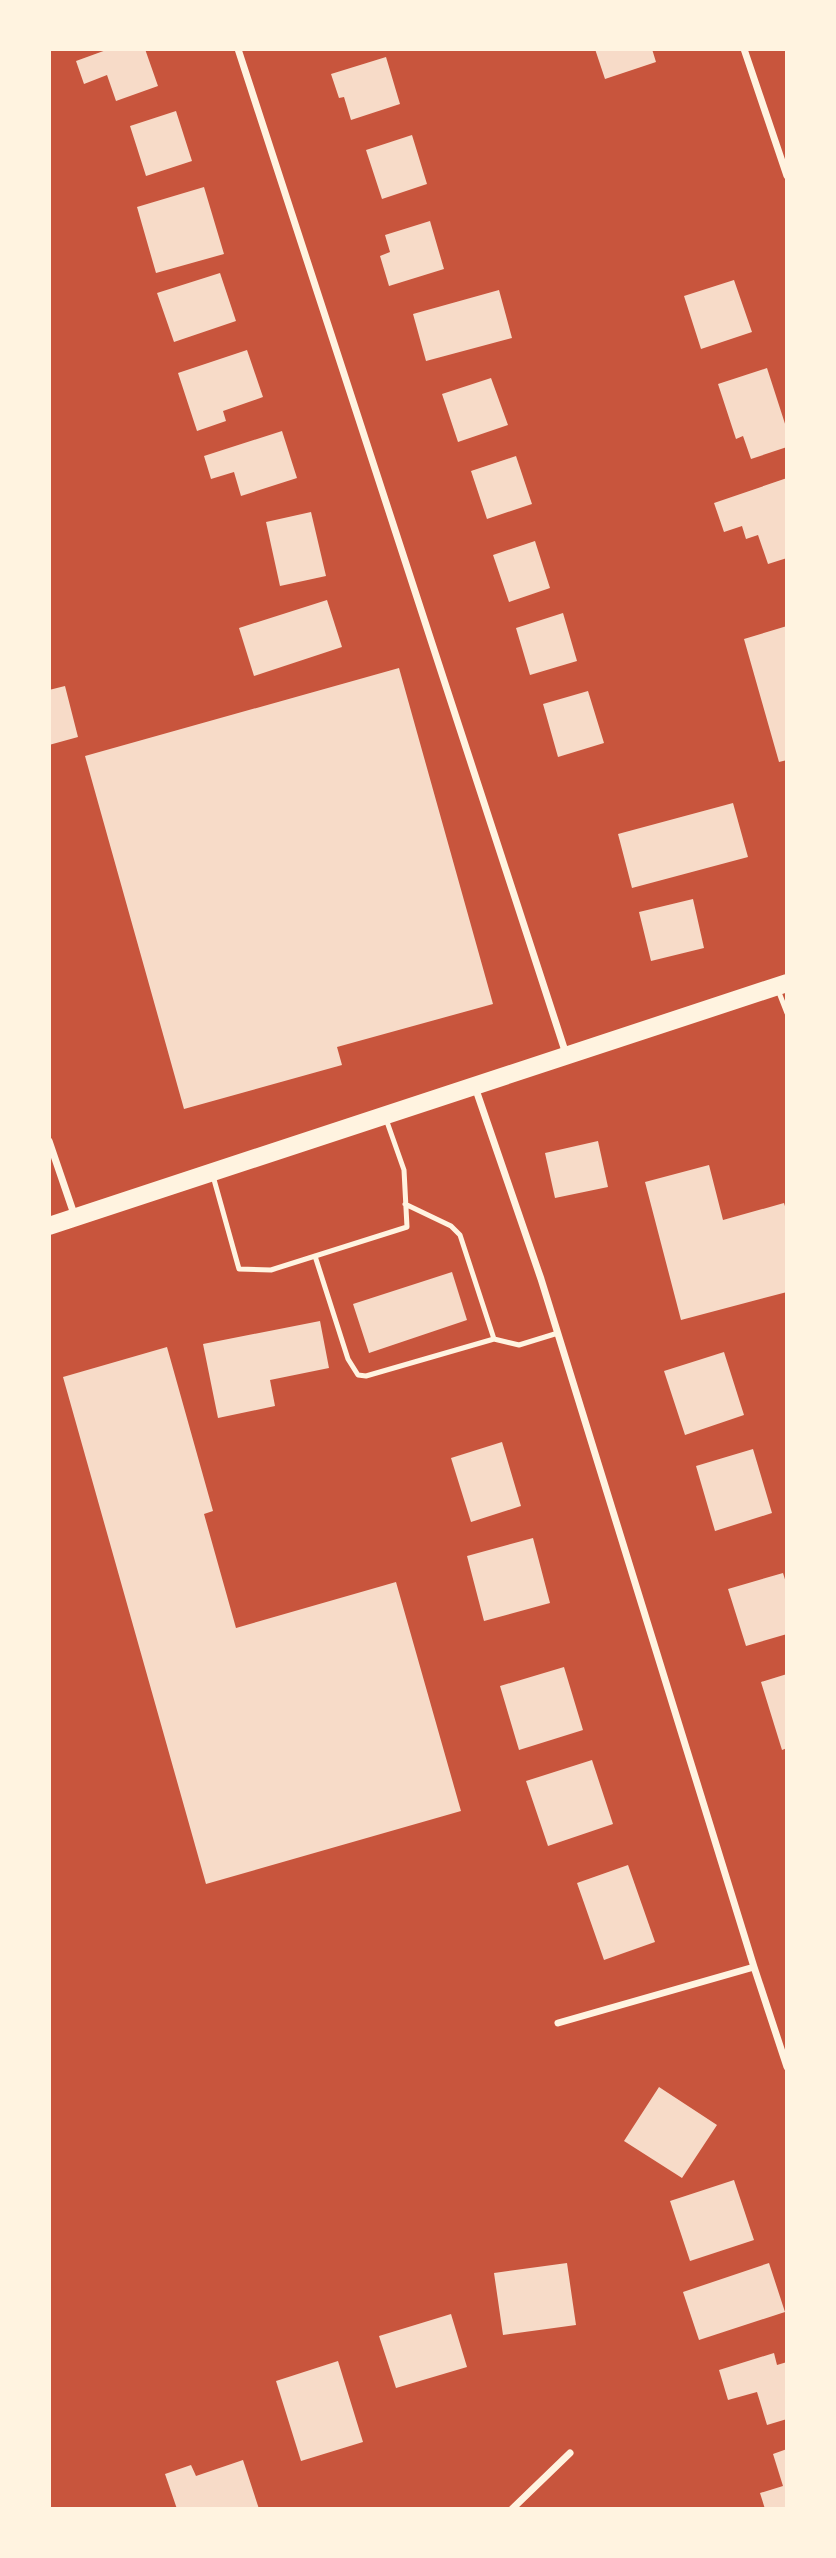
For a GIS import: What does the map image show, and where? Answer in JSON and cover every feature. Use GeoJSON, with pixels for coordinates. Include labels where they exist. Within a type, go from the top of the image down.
{"type":"FeatureCollection","features":[{"type":"Feature","properties":{"kind":"main road"},"geometry":{"type":"LineString","coordinates":[[49,1226],[782,985]]}},
{"type":"Feature","properties":{"kind":"street"},"geometry":{"type":"LineString","coordinates":[[238,49],[566,1055]]}},
{"type":"Feature","properties":{"kind":"street"},"geometry":{"type":"LineString","coordinates":[[744,49],[787,176]]}},
{"type":"Feature","properties":{"kind":"street"},"geometry":{"type":"LineString","coordinates":[[475,1086],[558,1333],[787,2067]]}},
{"type":"Feature","properties":{"kind":"street"},"geometry":{"type":"LineString","coordinates":[[49,1141],[75,1217]]}},
{"type":"Feature","properties":{"kind":"street"},"geometry":{"type":"LineString","coordinates":[[558,2024],[754,1967]]}},
{"type":"Feature","properties":{"kind":"street"},"geometry":{"type":"LineString","coordinates":[[512,2509],[570,2453]]}},
{"type":"Feature","properties":{"kind":"lane"},"geometry":{"type":"LineString","coordinates":[[782,985],[787,1013]]}},
{"type":"Feature","properties":{"kind":"lane"},"geometry":{"type":"LineString","coordinates":[[212,1173],[239,1269],[271,1270],[407,1227],[404,1170],[385,1116]]}},
{"type":"Feature","properties":{"kind":"lane"},"geometry":{"type":"LineString","coordinates":[[405,1204],[451,1226],[460,1235],[494,1339]]}},
{"type":"Feature","properties":{"kind":"lane"},"geometry":{"type":"LineString","coordinates":[[315,1256],[348,1359],[358,1375],[366,1376],[494,1339],[519,1345],[558,1333]]}},
{"type":"Feature","properties":{"kind":"building"},"geometry":{"type":"Polygon","coordinates":[[[109,49],[145,49],[158,86],[116,101],[107,75],[84,84],[76,61],[109,49]]]}},
{"type":"Feature","properties":{"kind":"building"},"geometry":{"type":"Polygon","coordinates":[[[595,49],[652,49],[656,62],[605,79],[595,49]]]}},
{"type":"Feature","properties":{"kind":"building"},"geometry":{"type":"Polygon","coordinates":[[[386,57],[400,104],[351,120],[344,97],[339,98],[331,74],[386,57]]]}},
{"type":"Feature","properties":{"kind":"building"},"geometry":{"type":"Polygon","coordinates":[[[176,111],[192,161],[146,176],[130,126],[176,111]]]}},
{"type":"Feature","properties":{"kind":"building"},"geometry":{"type":"Polygon","coordinates":[[[412,135],[427,184],[382,199],[366,150],[412,135]]]}},
{"type":"Feature","properties":{"kind":"building"},"geometry":{"type":"Polygon","coordinates":[[[204,187],[224,254],[156,273],[137,207],[204,187]]]}},
{"type":"Feature","properties":{"kind":"building"},"geometry":{"type":"Polygon","coordinates":[[[430,221],[444,269],[389,286],[380,256],[390,252],[385,235],[430,221]]]}},
{"type":"Feature","properties":{"kind":"building"},"geometry":{"type":"Polygon","coordinates":[[[220,273],[236,321],[174,342],[157,293],[220,273]]]}},
{"type":"Feature","properties":{"kind":"building"},"geometry":{"type":"Polygon","coordinates":[[[734,280],[752,332],[701,349],[684,296],[734,280]]]}},
{"type":"Feature","properties":{"kind":"building"},"geometry":{"type":"Polygon","coordinates":[[[499,290],[512,338],[426,361],[413,314],[499,290]]]}},
{"type":"Feature","properties":{"kind":"building"},"geometry":{"type":"Polygon","coordinates":[[[247,350],[263,397],[223,411],[226,421],[197,431],[178,373],[247,350]]]}},
{"type":"Feature","properties":{"kind":"building"},"geometry":{"type":"Polygon","coordinates":[[[767,368],[787,430],[787,447],[751,459],[743,436],[736,439],[718,384],[767,368]]]}},
{"type":"Feature","properties":{"kind":"building"},"geometry":{"type":"Polygon","coordinates":[[[491,378],[508,425],[458,442],[442,394],[491,378]]]}},
{"type":"Feature","properties":{"kind":"building"},"geometry":{"type":"Polygon","coordinates":[[[282,431],[297,478],[241,496],[234,472],[211,479],[204,456],[282,431]]]}},
{"type":"Feature","properties":{"kind":"building"},"geometry":{"type":"Polygon","coordinates":[[[516,456],[532,504],[487,519],[471,471],[516,456]]]}},
{"type":"Feature","properties":{"kind":"building"},"geometry":{"type":"Polygon","coordinates":[[[787,478],[787,558],[768,564],[758,535],[746,539],[742,526],[724,532],[714,503],[787,478]]]}},
{"type":"Feature","properties":{"kind":"building"},"geometry":{"type":"Polygon","coordinates":[[[311,512],[326,576],[280,586],[266,522],[311,512]]]}},
{"type":"Feature","properties":{"kind":"building"},"geometry":{"type":"Polygon","coordinates":[[[535,541],[550,588],[509,602],[493,555],[535,541]]]}},
{"type":"Feature","properties":{"kind":"building"},"geometry":{"type":"Polygon","coordinates":[[[327,600],[342,647],[254,676],[239,628],[327,600]]]}},
{"type":"Feature","properties":{"kind":"building"},"geometry":{"type":"Polygon","coordinates":[[[563,613],[577,661],[530,675],[516,628],[563,613]]]}},
{"type":"Feature","properties":{"kind":"building"},"geometry":{"type":"Polygon","coordinates":[[[787,626],[787,760],[779,762],[744,639],[787,626]]]}},
{"type":"Feature","properties":{"kind":"building"},"geometry":{"type":"Polygon","coordinates":[[[399,668],[493,1004],[337,1047],[342,1065],[184,1109],[85,756],[399,668]]]}},
{"type":"Feature","properties":{"kind":"building"},"geometry":{"type":"Polygon","coordinates":[[[65,686],[78,737],[49,745],[49,690],[65,686]]]}},
{"type":"Feature","properties":{"kind":"building"},"geometry":{"type":"Polygon","coordinates":[[[588,691],[604,743],[558,757],[543,704],[588,691]]]}},
{"type":"Feature","properties":{"kind":"building"},"geometry":{"type":"Polygon","coordinates":[[[733,803],[748,857],[632,888],[618,834],[733,803]]]}},
{"type":"Feature","properties":{"kind":"building"},"geometry":{"type":"Polygon","coordinates":[[[693,899],[704,948],[651,961],[639,912],[693,899]]]}},
{"type":"Feature","properties":{"kind":"building"},"geometry":{"type":"Polygon","coordinates":[[[598,1141],[608,1187],[555,1198],[545,1153],[598,1141]]]}},
{"type":"Feature","properties":{"kind":"building"},"geometry":{"type":"Polygon","coordinates":[[[709,1165],[723,1220],[784,1203],[787,1213],[787,1292],[681,1320],[645,1182],[709,1165]]]}},
{"type":"Feature","properties":{"kind":"building"},"geometry":{"type":"Polygon","coordinates":[[[452,1272],[467,1320],[369,1353],[353,1304],[452,1272]]]}},
{"type":"Feature","properties":{"kind":"building"},"geometry":{"type":"Polygon","coordinates":[[[320,1321],[329,1368],[270,1380],[275,1406],[218,1418],[203,1344],[320,1321]]]}},
{"type":"Feature","properties":{"kind":"building"},"geometry":{"type":"Polygon","coordinates":[[[167,1347],[213,1511],[204,1514],[236,1628],[396,1582],[461,1811],[206,1884],[63,1377],[167,1347]]]}},
{"type":"Feature","properties":{"kind":"building"},"geometry":{"type":"Polygon","coordinates":[[[724,1352],[744,1415],[685,1435],[664,1371],[724,1352]]]}},
{"type":"Feature","properties":{"kind":"building"},"geometry":{"type":"Polygon","coordinates":[[[502,1442],[521,1506],[471,1522],[451,1458],[502,1442]]]}},
{"type":"Feature","properties":{"kind":"building"},"geometry":{"type":"Polygon","coordinates":[[[753,1449],[772,1513],[715,1531],[696,1466],[753,1449]]]}},
{"type":"Feature","properties":{"kind":"building"},"geometry":{"type":"Polygon","coordinates":[[[533,1538],[550,1603],[484,1621],[467,1556],[533,1538]]]}},
{"type":"Feature","properties":{"kind":"building"},"geometry":{"type":"Polygon","coordinates":[[[783,1573],[787,1586],[787,1634],[746,1646],[728,1589],[783,1573]]]}},
{"type":"Feature","properties":{"kind":"building"},"geometry":{"type":"Polygon","coordinates":[[[564,1667],[583,1730],[519,1750],[500,1686],[564,1667]]]}},
{"type":"Feature","properties":{"kind":"building"},"geometry":{"type":"Polygon","coordinates":[[[787,1674],[787,1748],[782,1750],[761,1682],[787,1674]]]}},
{"type":"Feature","properties":{"kind":"building"},"geometry":{"type":"Polygon","coordinates":[[[592,1760],[613,1824],[548,1846],[526,1781],[592,1760]]]}},
{"type":"Feature","properties":{"kind":"building"},"geometry":{"type":"Polygon","coordinates":[[[628,1865],[655,1942],[604,1960],[577,1883],[628,1865]]]}},
{"type":"Feature","properties":{"kind":"building"},"geometry":{"type":"Polygon","coordinates":[[[659,2087],[717,2125],[682,2178],[624,2141],[659,2087]]]}},
{"type":"Feature","properties":{"kind":"building"},"geometry":{"type":"Polygon","coordinates":[[[734,2180],[754,2240],[690,2261],[670,2201],[734,2180]]]}},
{"type":"Feature","properties":{"kind":"building"},"geometry":{"type":"Polygon","coordinates":[[[567,2263],[576,2325],[503,2335],[494,2273],[567,2263]]]}},
{"type":"Feature","properties":{"kind":"building"},"geometry":{"type":"Polygon","coordinates":[[[769,2263],[785,2312],[699,2340],[683,2292],[769,2263]]]}},
{"type":"Feature","properties":{"kind":"building"},"geometry":{"type":"Polygon","coordinates":[[[451,2314],[467,2367],[396,2388],[379,2336],[451,2314]]]}},
{"type":"Feature","properties":{"kind":"building"},"geometry":{"type":"Polygon","coordinates":[[[774,2353],[777,2365],[787,2362],[787,2419],[767,2425],[757,2392],[728,2400],[719,2370],[774,2353]]]}},
{"type":"Feature","properties":{"kind":"building"},"geometry":{"type":"Polygon","coordinates":[[[338,2361],[363,2442],[301,2461],[276,2381],[338,2361]]]}},
{"type":"Feature","properties":{"kind":"building"},"geometry":{"type":"Polygon","coordinates":[[[787,2449],[787,2509],[765,2509],[760,2493],[783,2486],[773,2454],[787,2449]]]}},
{"type":"Feature","properties":{"kind":"building"},"geometry":{"type":"Polygon","coordinates":[[[243,2460],[259,2509],[177,2509],[165,2474],[191,2465],[196,2476],[243,2460]]]}}]}
